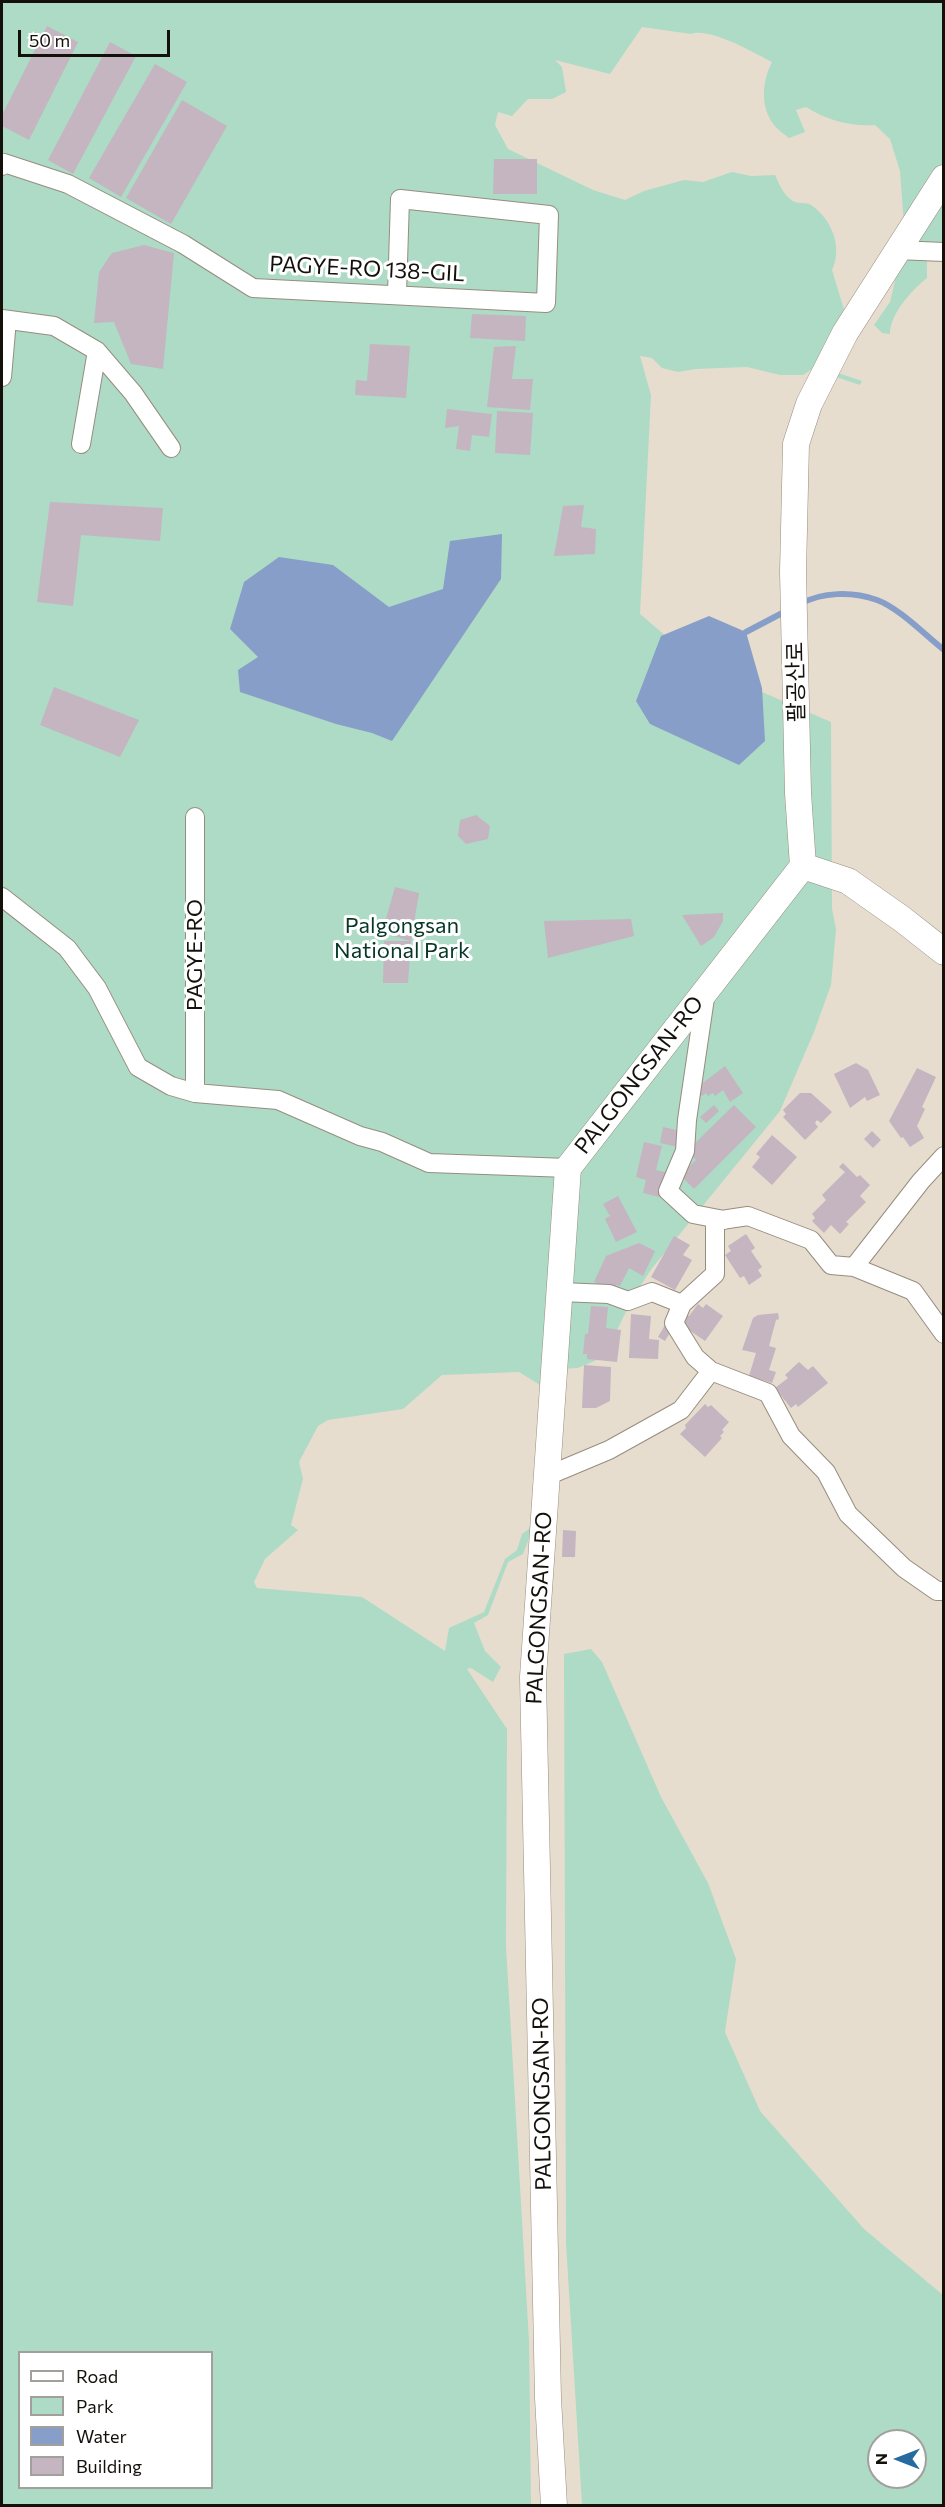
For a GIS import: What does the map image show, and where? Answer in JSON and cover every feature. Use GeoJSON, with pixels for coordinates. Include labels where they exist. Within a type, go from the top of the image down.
{"type":"FeatureCollection","features":[{"type":"Feature","properties":{"kind":"street","name":"PAGYE-RO 138-GIL"},"geometry":{"type":"LineString","coordinates":[[2,166],[4,164],[68,184],[183,244],[253,288],[546,303],[549,215],[400,199],[397,294]]}},
{"type":"Feature","properties":{"kind":"street"},"geometry":{"type":"LineString","coordinates":[[897,250],[944,178]]}},
{"type":"Feature","properties":{"kind":"street"},"geometry":{"type":"LineString","coordinates":[[897,250],[944,252]]}},
{"type":"Feature","properties":{"kind":"street","name":"팔공산로"},"geometry":{"type":"LineString","coordinates":[[803,866],[798,793],[793,572],[796,444],[809,404],[845,333],[897,250]]}},
{"type":"Feature","properties":{"kind":"street"},"geometry":{"type":"LineString","coordinates":[[2,377],[4,320],[54,326],[97,351],[133,393],[171,448]]}},
{"type":"Feature","properties":{"kind":"street"},"geometry":{"type":"LineString","coordinates":[[81,444],[97,351]]}},
{"type":"Feature","properties":{"kind":"street","name":"PAGYE-RO"},"geometry":{"type":"LineString","coordinates":[[195,817],[195,1094]]}},
{"type":"Feature","properties":{"kind":"street"},"geometry":{"type":"LineString","coordinates":[[803,866],[848,881],[944,952]]}},
{"type":"Feature","properties":{"kind":"street","name":"PALGONGSAN-RO"},"geometry":{"type":"LineString","coordinates":[[554,2505],[548,2398],[533,1677],[568,1168],[803,866]]}},
{"type":"Feature","properties":{"kind":"street"},"geometry":{"type":"LineString","coordinates":[[2,897],[67,948],[97,988],[138,1067],[171,1086],[195,1094],[279,1100],[360,1136],[382,1142],[429,1163],[568,1168]]}},
{"type":"Feature","properties":{"kind":"street"},"geometry":{"type":"LineString","coordinates":[[707,987],[687,1120],[685,1151],[668,1191],[693,1214],[724,1220]]}},
{"type":"Feature","properties":{"kind":"street"},"geometry":{"type":"LineString","coordinates":[[854,1267],[921,1180],[944,1156]]}},
{"type":"Feature","properties":{"kind":"street"},"geometry":{"type":"LineString","coordinates":[[944,1334],[913,1291],[854,1267],[831,1265],[811,1240],[748,1216],[715,1221],[715,1274],[682,1304],[674,1323],[695,1357],[711,1371],[768,1393],[791,1436],[826,1472],[848,1514],[904,1568],[937,1591],[944,1591]]}},
{"type":"Feature","properties":{"kind":"street"},"geometry":{"type":"LineString","coordinates":[[560,1292],[609,1294],[628,1301],[652,1292],[682,1304]]}},
{"type":"Feature","properties":{"kind":"street"},"geometry":{"type":"LineString","coordinates":[[547,1476],[609,1450],[681,1410],[711,1371]]}},
{"type":"Feature","properties":{"kind":"green space","name":"Palgongsan National Park"},"geometry":{"type":"Polygon","coordinates":[[[2,2],[943,2],[943,240],[927,260],[927,278],[914,289],[897,311],[890,334],[882,333],[874,325],[890,302],[905,239],[900,171],[890,139],[875,125],[839,122],[806,107],[796,110],[805,132],[789,138],[774,125],[766,110],[764,94],[766,77],[772,62],[732,42],[709,34],[691,34],[642,27],[610,74],[555,60],[562,67],[566,92],[552,99],[528,99],[512,116],[498,112],[495,125],[508,149],[593,190],[625,200],[644,191],[684,180],[703,182],[732,172],[751,176],[775,175],[782,190],[790,199],[811,205],[825,218],[834,234],[836,253],[832,270],[845,313],[838,373],[862,381],[860,385],[812,369],[803,375],[780,375],[747,367],[678,372],[662,368],[652,358],[640,356],[651,395],[640,614],[667,637],[739,682],[831,722],[832,909],[836,929],[831,985],[814,1032],[780,1111],[653,1267],[627,1310],[606,1356],[578,1368],[561,1369],[540,1385],[519,1372],[442,1375],[403,1409],[328,1420],[318,1426],[299,1462],[303,1479],[291,1525],[298,1530],[265,1559],[254,1582],[257,1588],[362,1597],[445,1651],[449,1628],[484,1612],[505,1559],[517,1550],[522,1534],[529,1529],[536,1508],[531,1533],[523,1554],[508,1562],[488,1615],[474,1623],[485,1651],[501,1667],[493,1682],[471,1668],[467,1669],[507,1729],[506,1946],[529,2341],[531,2505],[2,2506],[2,2]]]}},
{"type":"Feature","properties":{"kind":"green space"},"geometry":{"type":"Polygon","coordinates":[[[591,1649],[602,1662],[661,1797],[708,1883],[736,1959],[725,2032],[760,2111],[864,2229],[943,2295],[943,2505],[582,2505],[566,2243],[564,1654],[591,1649]]]}},
{"type":"Feature","properties":{"kind":"water"},"geometry":{"type":"Polygon","coordinates":[[[502,534],[501,579],[392,741],[240,692],[238,670],[258,657],[230,629],[244,582],[279,557],[333,565],[389,607],[443,589],[450,541],[502,534]]]}},
{"type":"Feature","properties":{"kind":"water"},"geometry":{"type":"Polygon","coordinates":[[[709,616],[746,632],[762,688],[765,741],[739,765],[650,724],[636,701],[661,636],[709,616]]]}},
{"type":"Feature","properties":{"kind":"building"},"geometry":{"type":"Polygon","coordinates":[[[47,26],[78,42],[29,140],[2,126],[2,115],[47,26]]]}},
{"type":"Feature","properties":{"kind":"building"},"geometry":{"type":"Polygon","coordinates":[[[110,42],[136,56],[73,174],[48,160],[110,42]]]}},
{"type":"Feature","properties":{"kind":"building"},"geometry":{"type":"Polygon","coordinates":[[[155,64],[187,82],[121,197],[89,178],[155,64]]]}},
{"type":"Feature","properties":{"kind":"building"},"geometry":{"type":"Polygon","coordinates":[[[182,100],[227,126],[171,224],[126,198],[182,100]]]}},
{"type":"Feature","properties":{"kind":"building"},"geometry":{"type":"Polygon","coordinates":[[[494,159],[537,159],[537,194],[493,194],[494,159]]]}},
{"type":"Feature","properties":{"kind":"building"},"geometry":{"type":"Polygon","coordinates":[[[144,245],[174,253],[163,369],[131,364],[114,322],[94,323],[99,272],[112,253],[144,245]]]}},
{"type":"Feature","properties":{"kind":"building"},"geometry":{"type":"Polygon","coordinates":[[[472,314],[526,316],[525,341],[470,338],[472,314]]]}},
{"type":"Feature","properties":{"kind":"building"},"geometry":{"type":"Polygon","coordinates":[[[370,344],[410,346],[406,398],[355,395],[356,380],[367,381],[370,344]]]}},
{"type":"Feature","properties":{"kind":"building"},"geometry":{"type":"Polygon","coordinates":[[[516,346],[512,379],[533,379],[530,410],[487,407],[494,347],[516,346]]]}},
{"type":"Feature","properties":{"kind":"building"},"geometry":{"type":"Polygon","coordinates":[[[447,409],[492,414],[489,437],[472,435],[470,451],[456,449],[459,426],[445,428],[447,409]]]}},
{"type":"Feature","properties":{"kind":"building"},"geometry":{"type":"Polygon","coordinates":[[[497,411],[533,413],[530,455],[495,453],[497,411]]]}},
{"type":"Feature","properties":{"kind":"building"},"geometry":{"type":"Polygon","coordinates":[[[50,502],[163,508],[160,541],[81,535],[73,606],[37,602],[50,502]]]}},
{"type":"Feature","properties":{"kind":"building"},"geometry":{"type":"Polygon","coordinates":[[[584,505],[581,527],[596,529],[595,554],[554,556],[563,506],[584,505]]]}},
{"type":"Feature","properties":{"kind":"building"},"geometry":{"type":"Polygon","coordinates":[[[54,687],[139,720],[120,757],[40,725],[54,687]]]}},
{"type":"Feature","properties":{"kind":"building"},"geometry":{"type":"Polygon","coordinates":[[[476,815],[490,826],[488,839],[466,844],[458,836],[460,820],[476,815]]]}},
{"type":"Feature","properties":{"kind":"building"},"geometry":{"type":"Polygon","coordinates":[[[395,887],[419,893],[411,941],[382,933],[395,887]]]}},
{"type":"Feature","properties":{"kind":"building"},"geometry":{"type":"Polygon","coordinates":[[[723,913],[723,921],[714,937],[701,946],[682,915],[723,913]]]}},
{"type":"Feature","properties":{"kind":"building"},"geometry":{"type":"Polygon","coordinates":[[[631,919],[634,936],[548,958],[544,921],[631,919]]]}},
{"type":"Feature","properties":{"kind":"building"},"geometry":{"type":"Polygon","coordinates":[[[384,941],[411,941],[408,983],[383,983],[384,941]]]}},
{"type":"Feature","properties":{"kind":"building"},"geometry":{"type":"Polygon","coordinates":[[[856,1063],[868,1070],[880,1095],[867,1101],[865,1097],[850,1108],[834,1074],[856,1063]]]}},
{"type":"Feature","properties":{"kind":"building"},"geometry":{"type":"Polygon","coordinates":[[[725,1066],[743,1093],[730,1102],[723,1090],[715,1096],[713,1093],[708,1096],[706,1093],[702,1096],[696,1088],[725,1066]]]}},
{"type":"Feature","properties":{"kind":"building"},"geometry":{"type":"Polygon","coordinates":[[[917,1068],[936,1077],[922,1107],[925,1109],[917,1126],[924,1138],[910,1147],[889,1121],[917,1068]]]}},
{"type":"Feature","properties":{"kind":"building"},"geometry":{"type":"Polygon","coordinates":[[[800,1093],[811,1093],[832,1112],[821,1123],[817,1120],[815,1123],[818,1127],[805,1140],[783,1117],[786,1114],[783,1110],[800,1093]]]}},
{"type":"Feature","properties":{"kind":"building"},"geometry":{"type":"Polygon","coordinates":[[[714,1105],[719,1111],[706,1123],[700,1117],[714,1105]]]}},
{"type":"Feature","properties":{"kind":"building"},"geometry":{"type":"Polygon","coordinates":[[[734,1105],[756,1127],[694,1189],[680,1175],[696,1160],[687,1151],[734,1105]]]}},
{"type":"Feature","properties":{"kind":"building"},"geometry":{"type":"Polygon","coordinates":[[[663,1127],[681,1131],[678,1147],[660,1143],[663,1127]]]}},
{"type":"Feature","properties":{"kind":"building"},"geometry":{"type":"Polygon","coordinates":[[[872,1131],[881,1140],[873,1148],[864,1139],[872,1131]]]}},
{"type":"Feature","properties":{"kind":"building"},"geometry":{"type":"Polygon","coordinates":[[[772,1135],[797,1157],[772,1185],[752,1167],[760,1157],[756,1154],[772,1135]]]}},
{"type":"Feature","properties":{"kind":"building"},"geometry":{"type":"Polygon","coordinates":[[[644,1142],[662,1146],[656,1170],[669,1173],[666,1186],[659,1197],[643,1193],[646,1180],[636,1177],[644,1142]]]}},
{"type":"Feature","properties":{"kind":"building"},"geometry":{"type":"Polygon","coordinates":[[[843,1163],[857,1177],[860,1175],[870,1185],[860,1196],[866,1202],[846,1222],[849,1224],[840,1234],[831,1225],[824,1233],[812,1221],[815,1218],[812,1214],[826,1200],[822,1195],[845,1172],[839,1167],[843,1163]]]}},
{"type":"Feature","properties":{"kind":"building"},"geometry":{"type":"Polygon","coordinates":[[[618,1196],[637,1232],[616,1242],[605,1219],[610,1216],[603,1204],[618,1196]]]}},
{"type":"Feature","properties":{"kind":"building"},"geometry":{"type":"Polygon","coordinates":[[[746,1234],[755,1248],[751,1251],[762,1267],[758,1270],[762,1276],[749,1285],[744,1276],[740,1278],[725,1255],[731,1251],[728,1246],[746,1234]]]}},
{"type":"Feature","properties":{"kind":"building"},"geometry":{"type":"Polygon","coordinates":[[[674,1236],[690,1245],[683,1255],[692,1260],[675,1290],[651,1277],[674,1236]]]}},
{"type":"Feature","properties":{"kind":"building"},"geometry":{"type":"Polygon","coordinates":[[[639,1243],[655,1251],[643,1276],[629,1268],[620,1286],[616,1285],[613,1291],[594,1282],[606,1256],[639,1243]]]}},
{"type":"Feature","properties":{"kind":"building"},"geometry":{"type":"Polygon","coordinates":[[[698,1304],[703,1308],[706,1304],[723,1316],[705,1341],[679,1323],[686,1314],[689,1316],[698,1304]]]}},
{"type":"Feature","properties":{"kind":"building"},"geometry":{"type":"Polygon","coordinates":[[[591,1306],[608,1307],[606,1328],[621,1330],[617,1362],[587,1359],[587,1354],[583,1354],[591,1306]]]}},
{"type":"Feature","properties":{"kind":"building"},"geometry":{"type":"Polygon","coordinates":[[[778,1313],[779,1319],[776,1320],[769,1346],[776,1348],[769,1370],[776,1372],[772,1383],[749,1376],[756,1353],[742,1350],[753,1318],[758,1315],[778,1313]]]}},
{"type":"Feature","properties":{"kind":"building"},"geometry":{"type":"Polygon","coordinates":[[[631,1314],[651,1316],[649,1339],[659,1340],[658,1359],[629,1358],[631,1314]]]}},
{"type":"Feature","properties":{"kind":"building"},"geometry":{"type":"Polygon","coordinates":[[[665,1325],[672,1329],[665,1341],[658,1337],[665,1325]]]}},
{"type":"Feature","properties":{"kind":"building"},"geometry":{"type":"Polygon","coordinates":[[[799,1362],[808,1370],[813,1366],[828,1383],[798,1407],[796,1404],[791,1408],[775,1388],[788,1378],[785,1375],[799,1362]]]}},
{"type":"Feature","properties":{"kind":"building"},"geometry":{"type":"Polygon","coordinates":[[[584,1365],[611,1367],[610,1401],[596,1408],[582,1408],[584,1365]]]}},
{"type":"Feature","properties":{"kind":"building"},"geometry":{"type":"Polygon","coordinates":[[[705,1404],[708,1407],[711,1405],[729,1422],[722,1430],[724,1432],[720,1436],[722,1438],[705,1457],[680,1434],[686,1428],[685,1425],[705,1404]]]}},
{"type":"Feature","properties":{"kind":"building"},"geometry":{"type":"Polygon","coordinates":[[[563,1530],[576,1531],[575,1557],[562,1557],[563,1530]]]}},
{"type":"Feature","properties":{"kind":"waterway"},"geometry":{"type":"LineString","coordinates":[[800,604],[818,597],[837,594],[858,595],[877,600],[903,615],[944,650]]}},
{"type":"Feature","properties":{"kind":"waterway"},"geometry":{"type":"LineString","coordinates":[[746,632],[788,610]]}}]}
